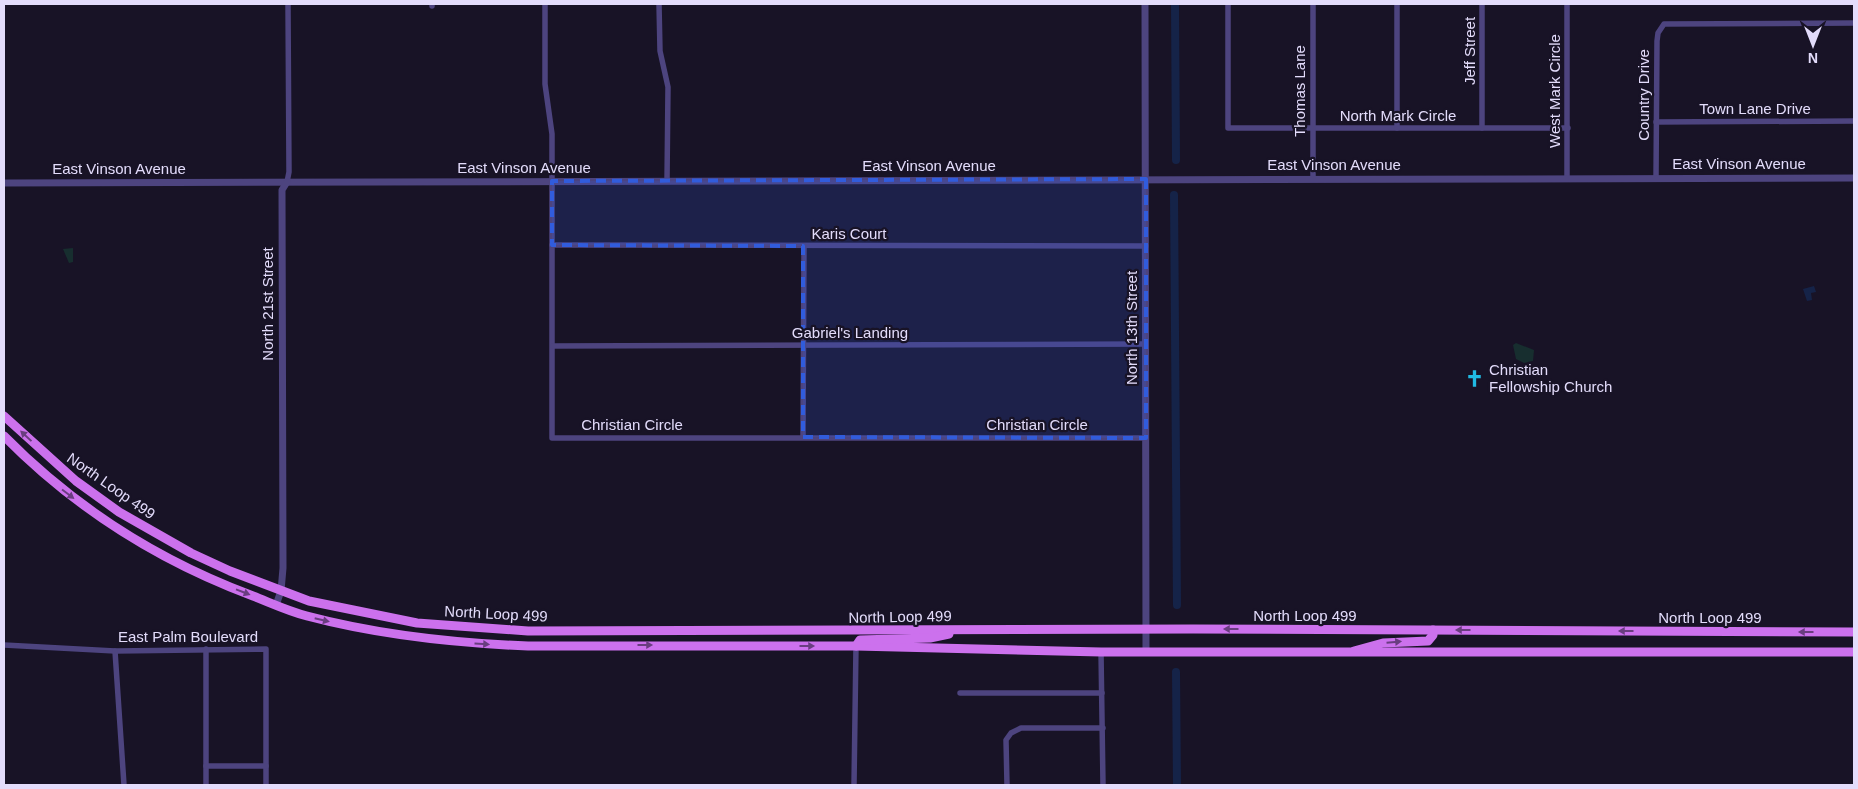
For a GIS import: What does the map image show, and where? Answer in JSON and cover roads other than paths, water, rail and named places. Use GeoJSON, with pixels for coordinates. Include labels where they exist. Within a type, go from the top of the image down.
{"type":"FeatureCollection","features":[{"type":"Feature","properties":{"kind":"main road","name":"North Loop 499"},"geometry":{"type":"LineString","coordinates":[[4,416],[76,481],[119,512],[191,553],[309,601],[359,613],[417,623],[480,629],[1854,632]]}},
{"type":"Feature","properties":{"kind":"main road","name":"North Loop 499"},"geometry":{"type":"LineString","coordinates":[[4,436],[31,463],[66,493],[111,524],[184,567],[305,615],[356,628],[415,638],[480,644],[856,646],[1101,652],[1854,652]]}},
{"type":"Feature","properties":{"kind":"main road"},"geometry":{"type":"LineString","coordinates":[[856,646],[860,640],[930,638],[969,630]]}},
{"type":"Feature","properties":{"kind":"main road"},"geometry":{"type":"LineString","coordinates":[[1349,652],[1383,643],[1428,641],[1433,635],[1432,630]]}},
{"type":"Feature","properties":{"kind":"street","name":"North 21st Street"},"geometry":{"type":"LineString","coordinates":[[276,605],[281,591],[283,534],[282,190],[287,182],[289,172],[288,4]]}},
{"type":"Feature","properties":{"kind":"street","name":"Christian Circle"},"geometry":{"type":"LineString","coordinates":[[545,4],[545,84],[552,134],[552,438],[1146,438]]}},
{"type":"Feature","properties":{"kind":"street"},"geometry":{"type":"LineString","coordinates":[[659,4],[660,51],[668,87],[667,181]]}},
{"type":"Feature","properties":{"kind":"street","name":"North 13th Street"},"geometry":{"type":"LineString","coordinates":[[1145,4],[1146,652]]}},
{"type":"Feature","properties":{"kind":"street","name":"North Mark Circle"},"geometry":{"type":"LineString","coordinates":[[1228,4],[1228,128],[1568,128]]}},
{"type":"Feature","properties":{"kind":"street","name":"Thomas Lane"},"geometry":{"type":"LineString","coordinates":[[1313,4],[1313,179]]}},
{"type":"Feature","properties":{"kind":"street"},"geometry":{"type":"LineString","coordinates":[[1397,4],[1397,128]]}},
{"type":"Feature","properties":{"kind":"street","name":"Jeff Street"},"geometry":{"type":"LineString","coordinates":[[1482,4],[1482,128]]}},
{"type":"Feature","properties":{"kind":"street","name":"West Mark Circle"},"geometry":{"type":"LineString","coordinates":[[1568,4],[1568,178]]}},
{"type":"Feature","properties":{"kind":"street","name":"Country Drive"},"geometry":{"type":"LineString","coordinates":[[1656,178],[1657,41],[1658,33],[1664,24],[1854,22]]}},
{"type":"Feature","properties":{"kind":"street","name":"Town Lane Drive"},"geometry":{"type":"LineString","coordinates":[[1656,122],[1854,121]]}},
{"type":"Feature","properties":{"kind":"street","name":"East Vinson Avenue"},"geometry":{"type":"LineString","coordinates":[[4,183],[1854,178]]}},
{"type":"Feature","properties":{"kind":"street","name":"Karis Court"},"geometry":{"type":"LineString","coordinates":[[552,245],[1146,246]]}},
{"type":"Feature","properties":{"kind":"street"},"geometry":{"type":"LineString","coordinates":[[803,437],[804,246]]}},
{"type":"Feature","properties":{"kind":"street","name":"Gabriel's Landing"},"geometry":{"type":"LineString","coordinates":[[553,346],[1146,344]]}},
{"type":"Feature","properties":{"kind":"street","name":"East Palm Boulevard"},"geometry":{"type":"LineString","coordinates":[[4,645],[115,650],[266,649],[266,785]]}},
{"type":"Feature","properties":{"kind":"street"},"geometry":{"type":"LineString","coordinates":[[854,785],[856,646]]}},
{"type":"Feature","properties":{"kind":"street"},"geometry":{"type":"LineString","coordinates":[[206,649],[206,785]]}},
{"type":"Feature","properties":{"kind":"street"},"geometry":{"type":"LineString","coordinates":[[115,650],[124,785]]}},
{"type":"Feature","properties":{"kind":"street"},"geometry":{"type":"LineString","coordinates":[[1101,652],[1104,785]]}},
{"type":"Feature","properties":{"kind":"street"},"geometry":{"type":"LineString","coordinates":[[960,693],[1102,693]]}},
{"type":"Feature","properties":{"kind":"street"},"geometry":{"type":"LineString","coordinates":[[1007,785],[1006,740],[1011,733],[1021,728],[1103,728]]}},
{"type":"Feature","properties":{"kind":"street"},"geometry":{"type":"LineString","coordinates":[[206,766],[266,766]]}},
{"type":"Feature","properties":{"kind":"water"},"geometry":{"type":"Polygon","coordinates":[[[1814,286],[1816,292],[1811,293],[1812,300],[1807,301],[1803,289],[1814,286]]]}},
{"type":"Feature","properties":{"kind":"waterway"},"geometry":{"type":"LineString","coordinates":[[1175,4],[1176,160]]}},
{"type":"Feature","properties":{"kind":"waterway"},"geometry":{"type":"LineString","coordinates":[[1174,195],[1177,605]]}},
{"type":"Feature","properties":{"kind":"waterway"},"geometry":{"type":"LineString","coordinates":[[1176,672],[1177,785]]}},
{"type":"Feature","properties":{"kind":"place","name":"Christian Fellowship Church"},"geometry":{"type":"Point","coordinates":[1475,379]}}]}
